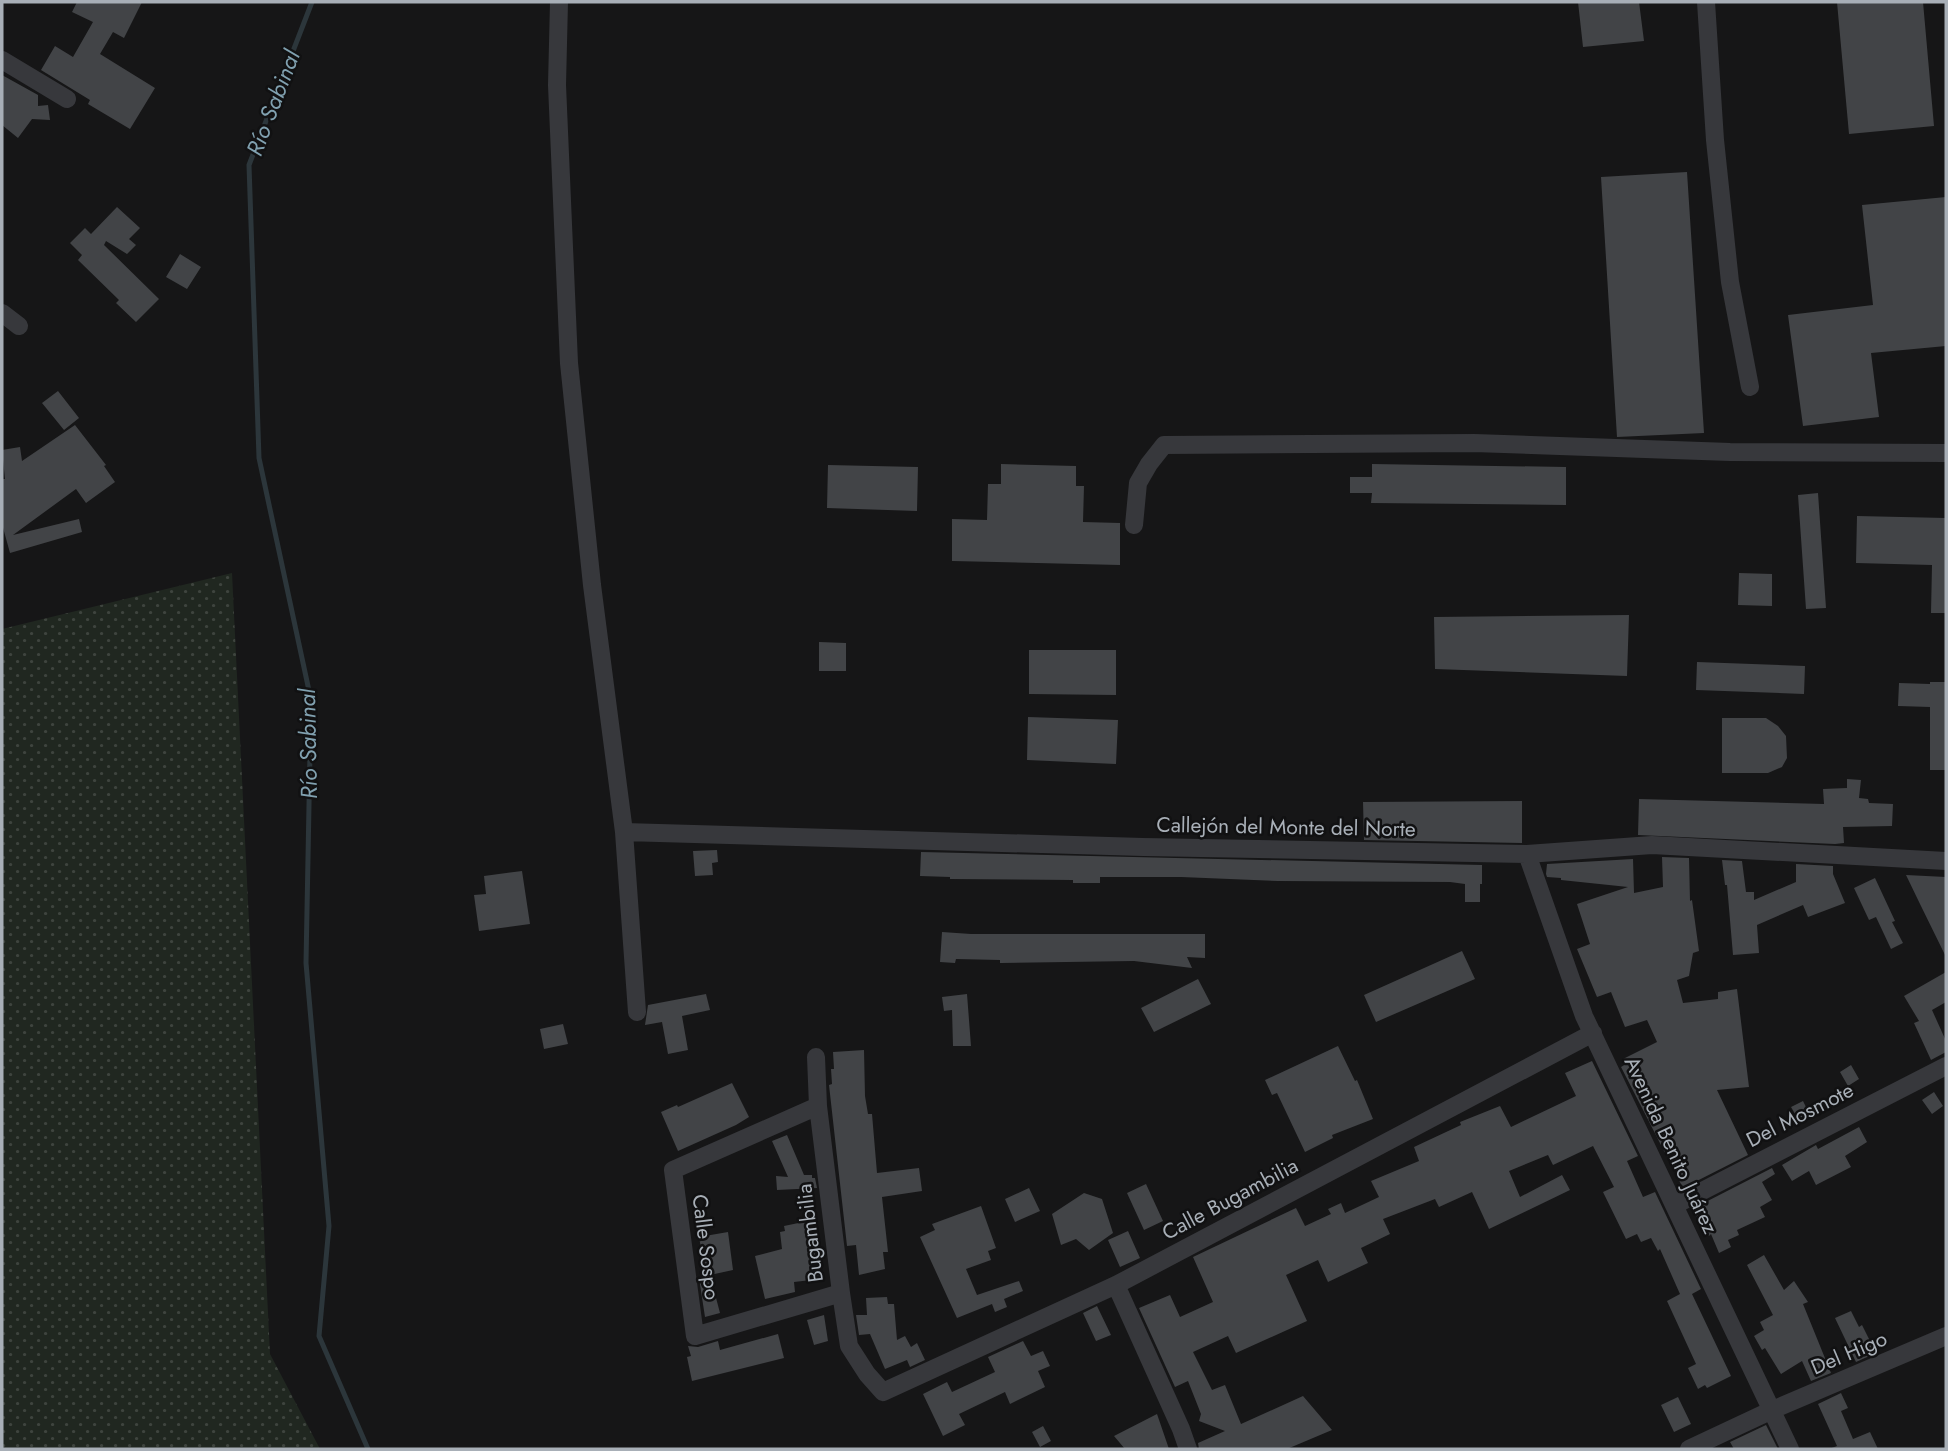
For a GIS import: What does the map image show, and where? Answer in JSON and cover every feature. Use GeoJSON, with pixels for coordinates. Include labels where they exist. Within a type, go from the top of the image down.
{"type":"FeatureCollection","features":[{"type":"Feature","properties":{"kind":"street"},"geometry":{"type":"LineString","coordinates":[[559,2],[557,85],[569,363],[592,586],[624,832],[637,1012]]}},
{"type":"Feature","properties":{"kind":"street"},"geometry":{"type":"LineString","coordinates":[[1706,2],[1714,140],[1730,282],[1750,387]]}},
{"type":"Feature","properties":{"kind":"street"},"geometry":{"type":"LineString","coordinates":[[2,60],[67,99]]}},
{"type":"Feature","properties":{"kind":"street"},"geometry":{"type":"LineString","coordinates":[[2,313],[19,326]]}},
{"type":"Feature","properties":{"kind":"street"},"geometry":{"type":"LineString","coordinates":[[1134,525],[1138,483],[1164,445],[1474,443],[1730,452],[1946,453]]}},
{"type":"Feature","properties":{"kind":"street","name":"Callejón del Monte del Norte"},"geometry":{"type":"LineString","coordinates":[[624,832],[1143,847],[1527,854],[1652,845],[1946,861]]}},
{"type":"Feature","properties":{"kind":"street","name":"Avenida Benito Juárez"},"geometry":{"type":"LineString","coordinates":[[1527,854],[1579,1003],[1790,1449]]}},
{"type":"Feature","properties":{"kind":"street","name":"Calle Bugambilia"},"geometry":{"type":"LineString","coordinates":[[883,1392],[1116,1285],[1593,1033]]}},
{"type":"Feature","properties":{"kind":"street","name":"Bugambilia"},"geometry":{"type":"LineString","coordinates":[[816,1058],[818,1106],[849,1346],[867,1374],[883,1392]]}},
{"type":"Feature","properties":{"kind":"street","name":"Del Mosmote"},"geometry":{"type":"LineString","coordinates":[[1675,1205],[1946,1066]]}},
{"type":"Feature","properties":{"kind":"street","name":"Calle Sospo"},"geometry":{"type":"LineString","coordinates":[[818,1106],[673,1170],[695,1336],[841,1293]]}},
{"type":"Feature","properties":{"kind":"street"},"geometry":{"type":"LineString","coordinates":[[1116,1285],[1188,1449]]}},
{"type":"Feature","properties":{"kind":"street","name":"Del Higo"},"geometry":{"type":"LineString","coordinates":[[1689,1449],[1770,1411],[1946,1336]]}},
{"type":"Feature","properties":{"kind":"shaded area"},"geometry":{"type":"Polygon","coordinates":[[[232,573],[270,1354],[320,1449],[2,1449],[2,629],[232,573]]]}},
{"type":"Feature","properties":{"kind":"building"},"geometry":{"type":"Polygon","coordinates":[[[77,2],[142,2],[124,38],[113,32],[100,54],[155,88],[130,129],[88,104],[90,100],[41,70],[55,46],[73,57],[93,22],[72,12],[77,2]]]}},
{"type":"Feature","properties":{"kind":"building"},"geometry":{"type":"Polygon","coordinates":[[[1578,2],[1639,2],[1644,41],[1583,47],[1578,2]]]}},
{"type":"Feature","properties":{"kind":"building"},"geometry":{"type":"Polygon","coordinates":[[[1837,2],[1923,2],[1934,126],[1849,134],[1837,2]]]}},
{"type":"Feature","properties":{"kind":"building"},"geometry":{"type":"Polygon","coordinates":[[[2,75],[38,95],[38,106],[48,105],[50,120],[32,119],[18,138],[2,125],[2,75]]]}},
{"type":"Feature","properties":{"kind":"building"},"geometry":{"type":"Polygon","coordinates":[[[1687,172],[1704,433],[1617,437],[1601,177],[1687,172]]]}},
{"type":"Feature","properties":{"kind":"building"},"geometry":{"type":"Polygon","coordinates":[[[1946,197],[1946,346],[1871,353],[1879,417],[1803,426],[1788,315],[1873,305],[1862,205],[1946,197]]]}},
{"type":"Feature","properties":{"kind":"building"},"geometry":{"type":"Polygon","coordinates":[[[117,207],[140,228],[129,239],[136,245],[127,254],[106,241],[104,245],[159,299],[136,322],[116,303],[119,300],[78,260],[82,255],[70,243],[85,228],[91,234],[117,207]]]}},
{"type":"Feature","properties":{"kind":"building"},"geometry":{"type":"Polygon","coordinates":[[[180,254],[201,267],[187,289],[166,277],[180,254]]]}},
{"type":"Feature","properties":{"kind":"building"},"geometry":{"type":"Polygon","coordinates":[[[58,391],[79,418],[64,430],[42,403],[58,391]]]}},
{"type":"Feature","properties":{"kind":"building"},"geometry":{"type":"Polygon","coordinates":[[[75,425],[106,465],[104,466],[115,482],[86,503],[76,489],[13,535],[79,519],[82,532],[10,553],[2,524],[2,479],[5,479],[2,450],[20,447],[22,461],[75,425]]]}},
{"type":"Feature","properties":{"kind":"building"},"geometry":{"type":"Polygon","coordinates":[[[1001,464],[1076,466],[1076,486],[1084,486],[1083,522],[1120,523],[1120,565],[952,561],[952,519],[987,520],[988,484],[1001,484],[1001,464]]]}},
{"type":"Feature","properties":{"kind":"building"},"geometry":{"type":"Polygon","coordinates":[[[1372,464],[1566,467],[1566,505],[1371,503],[1372,493],[1350,493],[1350,477],[1372,477],[1372,464]]]}},
{"type":"Feature","properties":{"kind":"building"},"geometry":{"type":"Polygon","coordinates":[[[828,465],[918,467],[917,511],[827,508],[828,465]]]}},
{"type":"Feature","properties":{"kind":"building"},"geometry":{"type":"Polygon","coordinates":[[[1818,493],[1826,608],[1806,609],[1798,495],[1818,493]]]}},
{"type":"Feature","properties":{"kind":"building"},"geometry":{"type":"Polygon","coordinates":[[[1857,516],[1946,518],[1946,613],[1931,613],[1932,565],[1856,563],[1857,516]]]}},
{"type":"Feature","properties":{"kind":"building"},"geometry":{"type":"Polygon","coordinates":[[[1739,573],[1772,574],[1772,606],[1738,605],[1739,573]]]}},
{"type":"Feature","properties":{"kind":"building"},"geometry":{"type":"Polygon","coordinates":[[[1629,615],[1627,676],[1435,669],[1434,617],[1629,615]]]}},
{"type":"Feature","properties":{"kind":"building"},"geometry":{"type":"Polygon","coordinates":[[[819,642],[846,643],[846,671],[819,671],[819,642]]]}},
{"type":"Feature","properties":{"kind":"building"},"geometry":{"type":"Polygon","coordinates":[[[1029,650],[1116,650],[1116,695],[1029,694],[1029,650]]]}},
{"type":"Feature","properties":{"kind":"building"},"geometry":{"type":"Polygon","coordinates":[[[1697,662],[1805,666],[1804,694],[1696,690],[1697,662]]]}},
{"type":"Feature","properties":{"kind":"building"},"geometry":{"type":"Polygon","coordinates":[[[1946,682],[1946,770],[1930,770],[1930,707],[1898,706],[1899,683],[1946,682]]]}},
{"type":"Feature","properties":{"kind":"building"},"geometry":{"type":"Polygon","coordinates":[[[1028,717],[1118,720],[1116,764],[1027,760],[1028,717]]]}},
{"type":"Feature","properties":{"kind":"building"},"geometry":{"type":"Polygon","coordinates":[[[1722,718],[1766,718],[1778,726],[1786,736],[1787,758],[1782,767],[1768,773],[1722,773],[1722,718]]]}},
{"type":"Feature","properties":{"kind":"building"},"geometry":{"type":"Polygon","coordinates":[[[1847,779],[1861,780],[1859,798],[1868,799],[1869,803],[1893,804],[1892,826],[1843,827],[1844,843],[1835,844],[1638,835],[1639,799],[1824,804],[1823,789],[1847,788],[1847,779]]]}},
{"type":"Feature","properties":{"kind":"building"},"geometry":{"type":"Polygon","coordinates":[[[1522,801],[1522,843],[1364,840],[1363,802],[1522,801]]]}},
{"type":"Feature","properties":{"kind":"building"},"geometry":{"type":"Polygon","coordinates":[[[717,850],[718,862],[712,863],[713,875],[695,876],[693,851],[717,850]]]}},
{"type":"Feature","properties":{"kind":"building"},"geometry":{"type":"Polygon","coordinates":[[[921,852],[1482,865],[1482,884],[1480,902],[1465,902],[1465,884],[1450,882],[1278,881],[1181,877],[1100,877],[1100,883],[1073,883],[1073,880],[950,879],[920,876],[921,852]]]}},
{"type":"Feature","properties":{"kind":"building"},"geometry":{"type":"Polygon","coordinates":[[[1662,857],[1689,858],[1690,901],[1692,900],[1699,951],[1693,953],[1689,976],[1677,980],[1683,1003],[1718,999],[1718,992],[1737,989],[1749,1087],[1717,1090],[1748,1155],[1683,1188],[1621,1067],[1626,1064],[1623,1059],[1657,1042],[1647,1020],[1625,1027],[1611,992],[1597,997],[1577,949],[1590,944],[1577,904],[1628,887],[1561,880],[1547,877],[1546,874],[1547,864],[1633,859],[1634,893],[1663,887],[1662,857]]]}},
{"type":"Feature","properties":{"kind":"building"},"geometry":{"type":"Polygon","coordinates":[[[1722,860],[1742,861],[1746,892],[1754,892],[1754,900],[1796,882],[1796,864],[1833,866],[1833,874],[1845,903],[1808,917],[1803,905],[1757,925],[1759,953],[1733,955],[1722,860]]]}},
{"type":"Feature","properties":{"kind":"building"},"geometry":{"type":"Polygon","coordinates":[[[522,871],[530,924],[479,931],[474,895],[486,894],[484,876],[522,871]]]}},
{"type":"Feature","properties":{"kind":"building"},"geometry":{"type":"Polygon","coordinates":[[[1906,875],[1946,877],[1946,957],[1920,904],[1906,875]]]}},
{"type":"Feature","properties":{"kind":"building"},"geometry":{"type":"Polygon","coordinates":[[[1875,878],[1903,943],[1891,949],[1876,917],[1869,920],[1854,888],[1875,878]]]}},
{"type":"Feature","properties":{"kind":"building"},"geometry":{"type":"Polygon","coordinates":[[[942,932],[1205,934],[1205,958],[1187,957],[1192,968],[1134,961],[1000,963],[1000,960],[956,959],[955,963],[940,962],[942,932]]]}},
{"type":"Feature","properties":{"kind":"building"},"geometry":{"type":"Polygon","coordinates":[[[1462,951],[1475,979],[1376,1022],[1364,995],[1462,951]]]}},
{"type":"Feature","properties":{"kind":"building"},"geometry":{"type":"Polygon","coordinates":[[[1946,972],[1946,1002],[1932,1010],[1946,1041],[1946,1052],[1931,1060],[1914,1023],[1919,1021],[1904,996],[1946,972]]]}},
{"type":"Feature","properties":{"kind":"building"},"geometry":{"type":"Polygon","coordinates":[[[1198,979],[1211,1004],[1154,1032],[1141,1008],[1198,979]]]}},
{"type":"Feature","properties":{"kind":"building"},"geometry":{"type":"Polygon","coordinates":[[[706,994],[710,1010],[682,1016],[688,1050],[668,1054],[662,1022],[645,1025],[648,1005],[706,994]]]}},
{"type":"Feature","properties":{"kind":"building"},"geometry":{"type":"Polygon","coordinates":[[[967,994],[971,1046],[953,1046],[952,1010],[944,1011],[942,997],[967,994]]]}},
{"type":"Feature","properties":{"kind":"building"},"geometry":{"type":"Polygon","coordinates":[[[563,1024],[568,1044],[544,1049],[540,1029],[563,1024]]]}},
{"type":"Feature","properties":{"kind":"building"},"geometry":{"type":"Polygon","coordinates":[[[1338,1046],[1355,1081],[1357,1080],[1373,1119],[1332,1135],[1333,1138],[1305,1152],[1277,1093],[1272,1095],[1265,1080],[1338,1046]]]}},
{"type":"Feature","properties":{"kind":"building"},"geometry":{"type":"Polygon","coordinates":[[[864,1050],[865,1096],[868,1114],[872,1114],[877,1173],[919,1168],[922,1191],[882,1197],[888,1252],[883,1252],[885,1269],[859,1275],[856,1245],[847,1246],[829,1085],[832,1084],[831,1069],[834,1069],[833,1052],[864,1050]]]}},
{"type":"Feature","properties":{"kind":"building"},"geometry":{"type":"Polygon","coordinates":[[[1592,1061],[1638,1156],[1627,1161],[1643,1197],[1655,1192],[1701,1289],[1692,1294],[1731,1376],[1707,1388],[1705,1385],[1698,1389],[1688,1368],[1696,1364],[1667,1301],[1680,1294],[1660,1249],[1658,1251],[1651,1238],[1641,1242],[1637,1234],[1626,1239],[1603,1192],[1614,1187],[1593,1146],[1553,1165],[1548,1155],[1509,1171],[1520,1197],[1562,1175],[1570,1190],[1489,1229],[1472,1192],[1439,1207],[1435,1199],[1383,1219],[1390,1234],[1361,1248],[1368,1263],[1328,1282],[1318,1260],[1286,1275],[1307,1321],[1236,1353],[1228,1336],[1193,1352],[1212,1390],[1225,1385],[1241,1424],[1303,1396],[1332,1430],[1287,1449],[1199,1449],[1198,1443],[1225,1431],[1199,1421],[1201,1414],[1188,1381],[1175,1387],[1139,1308],[1170,1295],[1180,1317],[1213,1302],[1193,1257],[1296,1208],[1305,1226],[1331,1214],[1328,1209],[1341,1203],[1345,1213],[1379,1197],[1371,1181],[1419,1161],[1414,1147],[1461,1125],[1460,1122],[1500,1106],[1511,1127],[1576,1096],[1565,1073],[1592,1061]]]}},
{"type":"Feature","properties":{"kind":"building"},"geometry":{"type":"Polygon","coordinates":[[[1851,1065],[1859,1079],[1848,1086],[1840,1072],[1851,1065]]]}},
{"type":"Feature","properties":{"kind":"building"},"geometry":{"type":"Polygon","coordinates":[[[732,1083],[749,1117],[678,1151],[661,1112],[732,1083]]]}},
{"type":"Feature","properties":{"kind":"building"},"geometry":{"type":"Polygon","coordinates":[[[1934,1092],[1943,1106],[1932,1114],[1922,1100],[1934,1092]]]}},
{"type":"Feature","properties":{"kind":"building"},"geometry":{"type":"Polygon","coordinates":[[[1803,1101],[1809,1113],[1798,1119],[1791,1107],[1803,1101]]]}},
{"type":"Feature","properties":{"kind":"building"},"geometry":{"type":"Polygon","coordinates":[[[1859,1127],[1867,1142],[1845,1156],[1851,1167],[1816,1185],[1809,1171],[1792,1181],[1782,1165],[1816,1145],[1818,1149],[1859,1127]]]}},
{"type":"Feature","properties":{"kind":"building"},"geometry":{"type":"Polygon","coordinates":[[[787,1135],[804,1175],[812,1175],[812,1178],[815,1178],[817,1188],[777,1190],[776,1176],[788,1177],[772,1141],[787,1135]]]}},
{"type":"Feature","properties":{"kind":"building"},"geometry":{"type":"Polygon","coordinates":[[[1772,1168],[1775,1174],[1762,1182],[1772,1200],[1760,1207],[1765,1217],[1737,1230],[1739,1235],[1728,1240],[1731,1247],[1719,1253],[1711,1234],[1709,1236],[1692,1209],[1772,1168]]]}},
{"type":"Feature","properties":{"kind":"building"},"geometry":{"type":"Polygon","coordinates":[[[1146,1184],[1163,1221],[1144,1230],[1127,1193],[1146,1184]]]}},
{"type":"Feature","properties":{"kind":"building"},"geometry":{"type":"Polygon","coordinates":[[[1029,1188],[1040,1211],[1015,1222],[1005,1199],[1029,1188]]]}},
{"type":"Feature","properties":{"kind":"building"},"geometry":{"type":"Polygon","coordinates":[[[1084,1193],[1102,1199],[1113,1233],[1089,1250],[1076,1239],[1061,1245],[1052,1214],[1084,1193]]]}},
{"type":"Feature","properties":{"kind":"building"},"geometry":{"type":"Polygon","coordinates":[[[981,1206],[996,1248],[988,1251],[991,1260],[966,1269],[977,1295],[1019,1281],[1023,1291],[1004,1299],[1007,1307],[995,1312],[992,1304],[957,1318],[920,1237],[935,1230],[932,1224],[981,1206]]]}},
{"type":"Feature","properties":{"kind":"building"},"geometry":{"type":"Polygon","coordinates":[[[808,1221],[820,1279],[794,1282],[795,1292],[765,1299],[755,1256],[782,1249],[780,1232],[785,1231],[784,1226],[808,1221]]]}},
{"type":"Feature","properties":{"kind":"building"},"geometry":{"type":"Polygon","coordinates":[[[1128,1231],[1140,1258],[1120,1267],[1108,1240],[1128,1231]]]}},
{"type":"Feature","properties":{"kind":"building"},"geometry":{"type":"Polygon","coordinates":[[[728,1232],[733,1270],[710,1275],[720,1313],[705,1317],[699,1278],[706,1276],[699,1237],[728,1232]]]}},
{"type":"Feature","properties":{"kind":"building"},"geometry":{"type":"Polygon","coordinates":[[[1764,1255],[1784,1290],[1794,1281],[1808,1302],[1803,1304],[1831,1373],[1811,1381],[1802,1361],[1781,1374],[1754,1336],[1764,1330],[1760,1322],[1773,1315],[1747,1265],[1764,1255]]]}},
{"type":"Feature","properties":{"kind":"building"},"geometry":{"type":"Polygon","coordinates":[[[887,1297],[888,1304],[894,1304],[897,1340],[905,1336],[911,1347],[917,1343],[925,1360],[910,1367],[907,1360],[885,1369],[870,1334],[859,1335],[856,1315],[867,1315],[866,1298],[887,1297]]]}},
{"type":"Feature","properties":{"kind":"building"},"geometry":{"type":"Polygon","coordinates":[[[1097,1306],[1111,1335],[1096,1341],[1083,1313],[1097,1306]]]}},
{"type":"Feature","properties":{"kind":"building"},"geometry":{"type":"Polygon","coordinates":[[[1851,1311],[1859,1327],[1862,1325],[1876,1353],[1856,1362],[1835,1318],[1851,1311]]]}},
{"type":"Feature","properties":{"kind":"building"},"geometry":{"type":"Polygon","coordinates":[[[824,1315],[828,1341],[814,1345],[807,1320],[824,1315]]]}},
{"type":"Feature","properties":{"kind":"building"},"geometry":{"type":"Polygon","coordinates":[[[778,1334],[784,1358],[692,1381],[687,1357],[691,1356],[688,1346],[698,1347],[718,1341],[720,1350],[778,1334]]]}},
{"type":"Feature","properties":{"kind":"building"},"geometry":{"type":"Polygon","coordinates":[[[1023,1341],[1031,1356],[1043,1351],[1050,1366],[1038,1371],[1045,1387],[1010,1404],[1005,1392],[959,1414],[965,1425],[943,1436],[923,1394],[947,1382],[952,1392],[995,1372],[988,1357],[1023,1341]]]}},
{"type":"Feature","properties":{"kind":"building"},"geometry":{"type":"Polygon","coordinates":[[[1841,1393],[1848,1408],[1841,1411],[1853,1439],[1870,1432],[1878,1449],[1829,1449],[1837,1446],[1818,1404],[1841,1393]]]}},
{"type":"Feature","properties":{"kind":"building"},"geometry":{"type":"Polygon","coordinates":[[[1678,1397],[1691,1424],[1674,1432],[1661,1405],[1678,1397]]]}},
{"type":"Feature","properties":{"kind":"building"},"geometry":{"type":"Polygon","coordinates":[[[1157,1414],[1169,1449],[1125,1449],[1114,1436],[1157,1414]]]}},
{"type":"Feature","properties":{"kind":"building"},"geometry":{"type":"Polygon","coordinates":[[[1766,1425],[1778,1449],[1734,1449],[1730,1442],[1766,1425]]]}},
{"type":"Feature","properties":{"kind":"building"},"geometry":{"type":"Polygon","coordinates":[[[1043,1426],[1051,1441],[1040,1447],[1032,1432],[1043,1426]]]}},
{"type":"Feature","properties":{"kind":"waterway","name":"Río Sabinal"},"geometry":{"type":"LineString","coordinates":[[312,2],[249,165],[259,458],[311,700],[306,963],[329,1226],[319,1336],[368,1449]]}}]}
